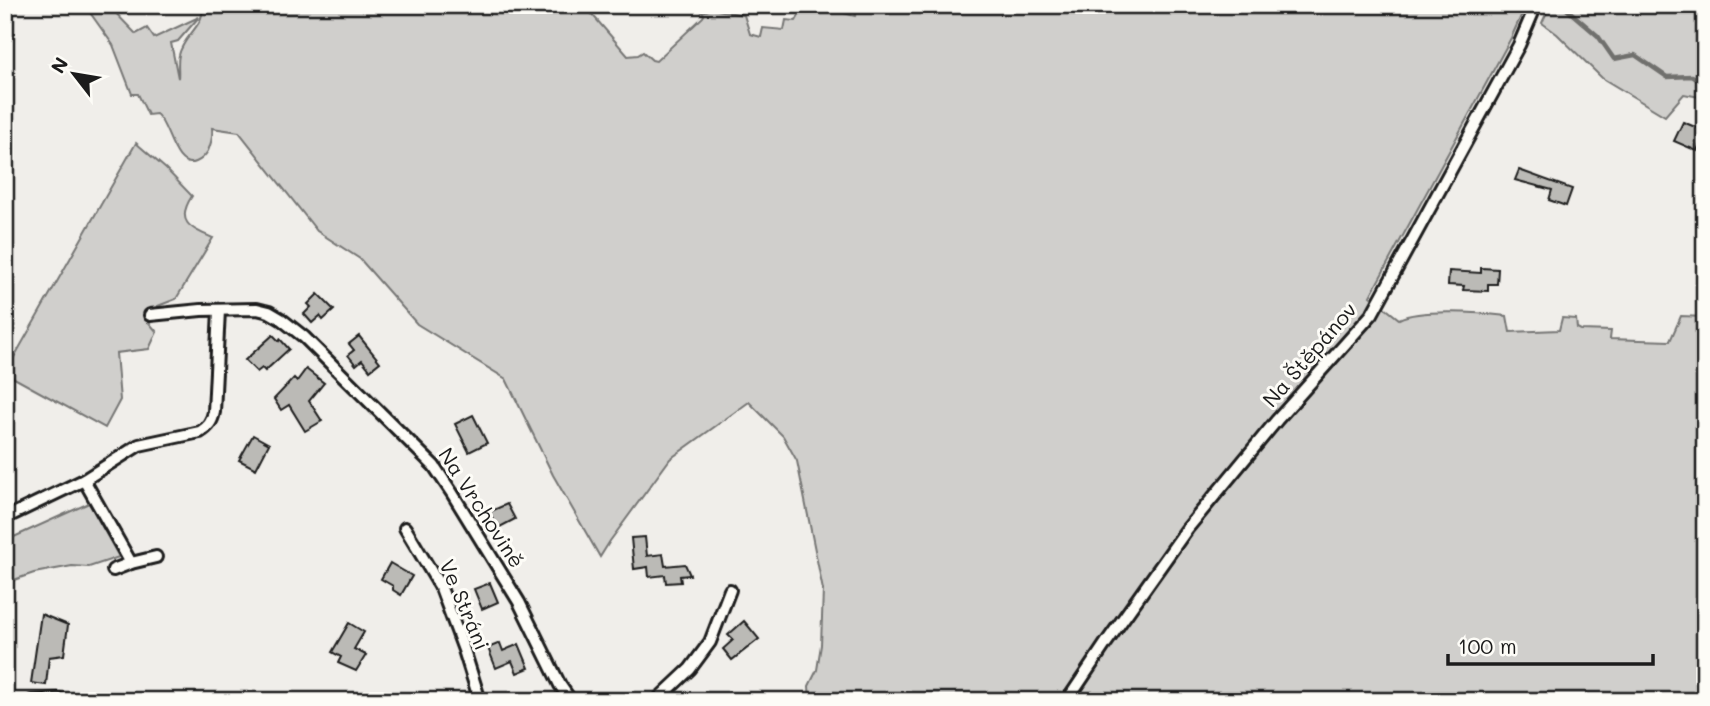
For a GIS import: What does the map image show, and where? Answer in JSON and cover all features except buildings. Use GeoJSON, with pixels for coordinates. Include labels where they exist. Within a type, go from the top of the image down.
{"type":"FeatureCollection","features":[{"type":"Feature","properties":{"kind":"street","name":"Na Štěpánov"},"geometry":{"type":"LineString","coordinates":[[1067,701],[1187,529],[1277,420],[1372,314],[1519,45],[1536,5]]}},
{"type":"Feature","properties":{"kind":"street","name":"Na Vrchovině"},"geometry":{"type":"LineString","coordinates":[[150,315],[257,309],[270,312],[304,337],[434,466],[519,602],[560,685],[571,701]]}},
{"type":"Feature","properties":{"kind":"street"},"geometry":{"type":"LineString","coordinates":[[6,517],[84,480],[139,445],[200,432],[211,423],[214,412],[219,310]]}},
{"type":"Feature","properties":{"kind":"street"},"geometry":{"type":"LineString","coordinates":[[84,480],[131,563]]}},
{"type":"Feature","properties":{"kind":"street","name":"Ve Stráni"},"geometry":{"type":"LineString","coordinates":[[405,528],[441,588],[480,701]]}},
{"type":"Feature","properties":{"kind":"street"},"geometry":{"type":"LineString","coordinates":[[113,570],[156,557]]}},
{"type":"Feature","properties":{"kind":"street"},"geometry":{"type":"LineString","coordinates":[[656,701],[690,669],[710,642],[730,590]]}},
{"type":"Feature","properties":{"kind":"street"},"geometry":{"type":"LineString","coordinates":[[32,701],[65,701]]}},
{"type":"Feature","properties":{"kind":"shaded area"},"geometry":{"type":"Polygon","coordinates":[[[108,5],[136,34],[147,28],[154,38],[199,17],[178,41],[171,43],[178,78],[179,55],[200,20],[203,5],[584,5],[628,56],[643,52],[656,61],[703,17],[702,12],[712,9],[744,15],[750,34],[761,37],[763,28],[784,30],[786,20],[796,21],[805,5],[855,16],[859,5],[1526,5],[1511,38],[1370,296],[1399,319],[1436,312],[1507,316],[1510,332],[1559,330],[1562,318],[1576,319],[1577,328],[1581,330],[1611,331],[1610,339],[1670,341],[1681,316],[1705,317],[1705,701],[810,701],[809,686],[817,670],[821,645],[823,590],[797,461],[783,436],[749,402],[670,459],[600,557],[553,475],[506,379],[417,324],[360,259],[317,231],[239,132],[212,128],[211,143],[204,156],[196,162],[188,163],[182,160],[161,119],[156,114],[148,115],[138,94],[132,94],[113,45],[86,7],[108,5]]]}},
{"type":"Feature","properties":{"kind":"shaded area"},"geometry":{"type":"Polygon","coordinates":[[[1550,5],[1705,5],[1705,98],[1684,94],[1665,116],[1602,78],[1542,23],[1550,5]]]}},
{"type":"Feature","properties":{"kind":"shaded area"},"geometry":{"type":"Polygon","coordinates":[[[136,143],[192,196],[185,218],[192,227],[213,238],[176,299],[158,306],[144,317],[157,332],[149,349],[116,353],[120,400],[105,428],[5,373],[136,143]]]}},
{"type":"Feature","properties":{"kind":"shaded area"},"geometry":{"type":"Polygon","coordinates":[[[89,503],[119,557],[89,567],[72,566],[34,573],[5,583],[5,541],[89,503]]]}},
{"type":"Feature","properties":{"kind":"waterway"},"geometry":{"type":"LineString","coordinates":[[1562,5],[1598,36],[1614,59],[1635,55],[1667,77],[1692,76],[1705,84]]}}]}
